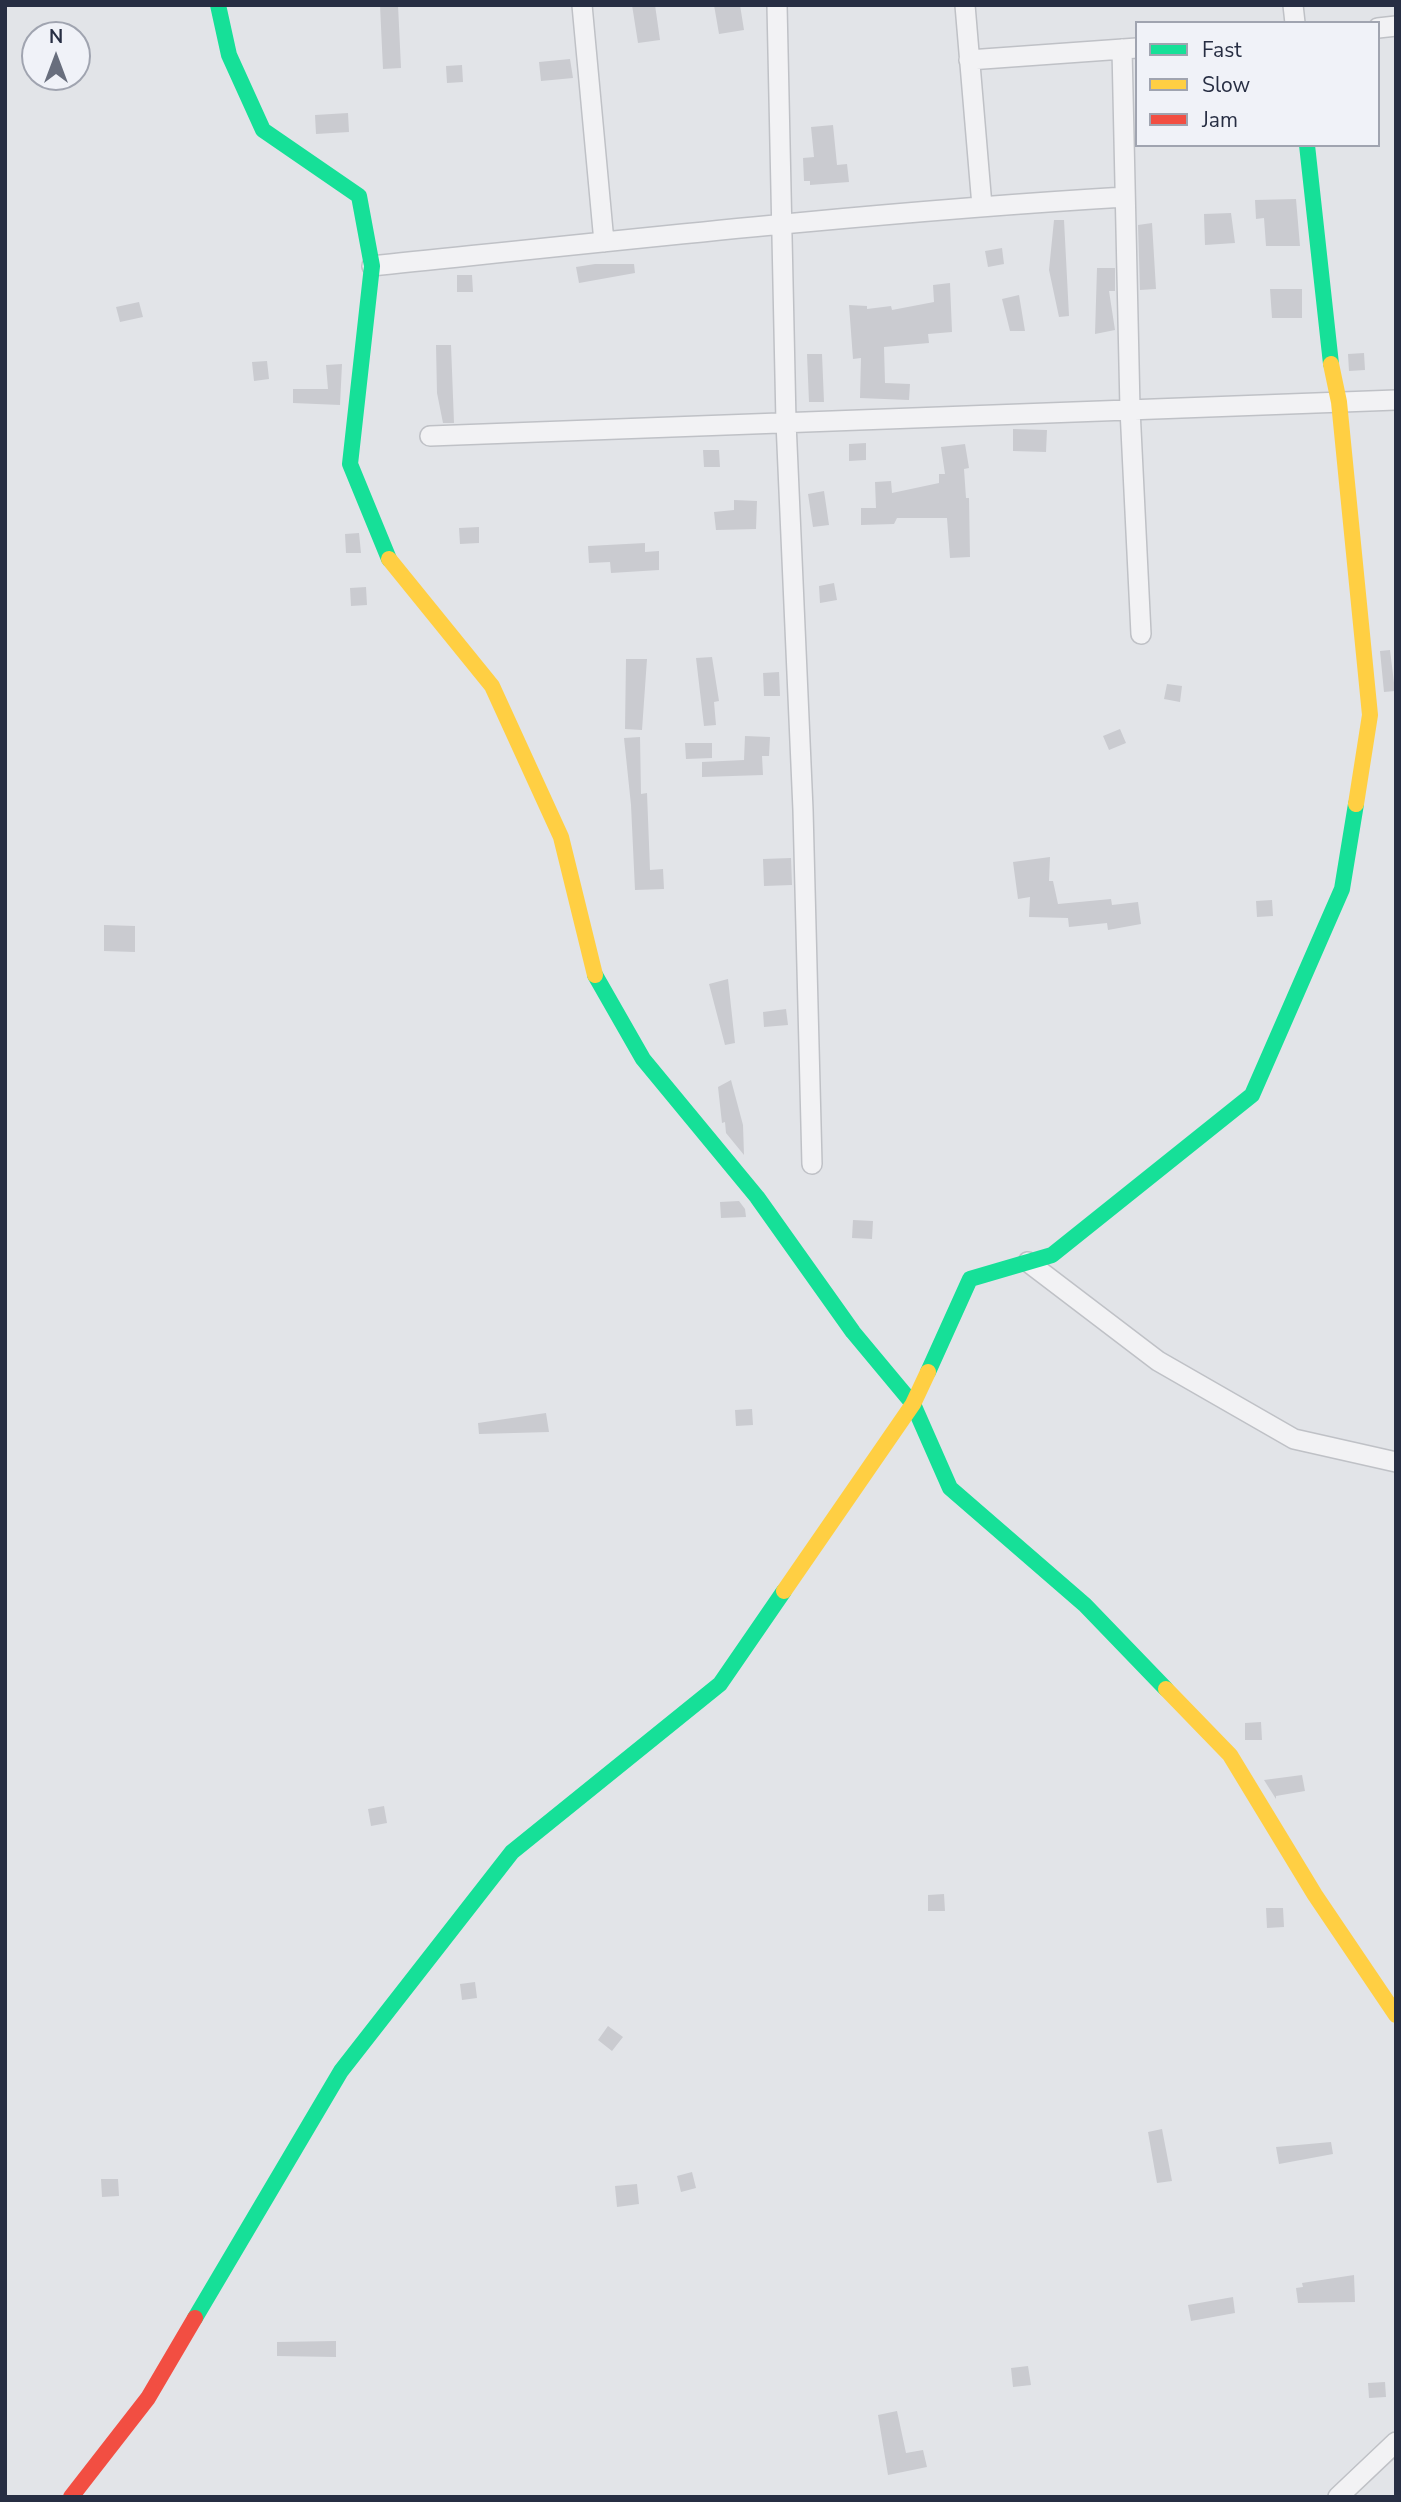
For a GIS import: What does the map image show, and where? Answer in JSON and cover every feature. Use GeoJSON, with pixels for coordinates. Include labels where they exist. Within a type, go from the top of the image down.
{"type":"FeatureCollection","features":[{"type":"Feature","properties":{"kind":"street"},"geometry":{"type":"LineString","coordinates":[[218,5],[229,55],[263,130],[359,196],[372,266],[350,464],[385,554],[492,686],[561,837],[592,971],[643,1059],[757,1197],[853,1332],[913,1404],[950,1488],[1085,1605],[1230,1755],[1315,1895],[1396,2015]]}},
{"type":"Feature","properties":{"kind":"street"},"geometry":{"type":"LineString","coordinates":[[582,5],[604,242]]}},
{"type":"Feature","properties":{"kind":"street"},"geometry":{"type":"LineString","coordinates":[[777,5],[786,422],[803,810],[812,1164]]}},
{"type":"Feature","properties":{"kind":"street"},"geometry":{"type":"LineString","coordinates":[[965,5],[982,206]]}},
{"type":"Feature","properties":{"kind":"street"},"geometry":{"type":"LineString","coordinates":[[969,60],[1129,48],[1125,197],[1130,410],[1141,634]]}},
{"type":"Feature","properties":{"kind":"street"},"geometry":{"type":"LineString","coordinates":[[71,2497],[148,2398],[341,2071],[512,1852],[720,1684],[913,1404],[970,1279],[1052,1255],[1252,1095],[1342,889],[1370,715],[1339,402],[1326,340],[1307,147]]}},
{"type":"Feature","properties":{"kind":"street"},"geometry":{"type":"LineString","coordinates":[[372,266],[782,224],[982,206],[1125,197]]}},
{"type":"Feature","properties":{"kind":"street"},"geometry":{"type":"LineString","coordinates":[[430,436],[1396,400]]}},
{"type":"Feature","properties":{"kind":"street"},"geometry":{"type":"LineString","coordinates":[[1028,1262],[1158,1361],[1294,1439],[1396,1462]]}},
{"type":"Feature","properties":{"kind":"street"},"geometry":{"type":"LineString","coordinates":[[1338,2497],[1396,2441]]}},
{"type":"Feature","properties":{"kind":"building"},"geometry":{"type":"Polygon","coordinates":[[[380,5],[398,5],[401,68],[383,69],[380,5]]]}},
{"type":"Feature","properties":{"kind":"building"},"geometry":{"type":"Polygon","coordinates":[[[632,5],[655,5],[660,40],[638,43],[632,5]]]}},
{"type":"Feature","properties":{"kind":"building"},"geometry":{"type":"Polygon","coordinates":[[[714,5],[740,5],[744,30],[719,34],[714,5]]]}},
{"type":"Feature","properties":{"kind":"building"},"geometry":{"type":"Polygon","coordinates":[[[570,59],[573,78],[541,81],[539,62],[570,59]]]}},
{"type":"Feature","properties":{"kind":"building"},"geometry":{"type":"Polygon","coordinates":[[[462,65],[463,82],[447,83],[446,66],[462,65]]]}},
{"type":"Feature","properties":{"kind":"building"},"geometry":{"type":"Polygon","coordinates":[[[348,113],[349,132],[316,134],[315,115],[348,113]]]}},
{"type":"Feature","properties":{"kind":"building"},"geometry":{"type":"Polygon","coordinates":[[[833,125],[837,165],[847,164],[849,182],[810,185],[810,181],[804,181],[803,158],[814,157],[811,127],[833,125]]]}},
{"type":"Feature","properties":{"kind":"building"},"geometry":{"type":"Polygon","coordinates":[[[1296,199],[1300,246],[1266,246],[1264,218],[1256,219],[1255,200],[1296,199]]]}},
{"type":"Feature","properties":{"kind":"building"},"geometry":{"type":"Polygon","coordinates":[[[1231,213],[1235,243],[1205,245],[1204,214],[1231,213]]]}},
{"type":"Feature","properties":{"kind":"building"},"geometry":{"type":"Polygon","coordinates":[[[1054,220],[1064,220],[1069,316],[1059,317],[1049,270],[1054,220]]]}},
{"type":"Feature","properties":{"kind":"building"},"geometry":{"type":"Polygon","coordinates":[[[1152,223],[1156,289],[1140,290],[1138,225],[1152,223]]]}},
{"type":"Feature","properties":{"kind":"building"},"geometry":{"type":"Polygon","coordinates":[[[1002,248],[1004,264],[988,267],[985,251],[1002,248]]]}},
{"type":"Feature","properties":{"kind":"building"},"geometry":{"type":"Polygon","coordinates":[[[634,264],[635,273],[579,283],[576,267],[634,264]]]}},
{"type":"Feature","properties":{"kind":"building"},"geometry":{"type":"Polygon","coordinates":[[[1097,268],[1115,268],[1115,291],[1109,291],[1115,330],[1095,334],[1097,268]]]}},
{"type":"Feature","properties":{"kind":"building"},"geometry":{"type":"Polygon","coordinates":[[[457,275],[472,275],[473,292],[457,292],[457,275]]]}},
{"type":"Feature","properties":{"kind":"building"},"geometry":{"type":"Polygon","coordinates":[[[950,283],[952,332],[928,334],[929,343],[884,347],[885,383],[910,384],[909,400],[860,398],[861,358],[853,359],[849,305],[867,306],[867,309],[891,306],[892,310],[934,302],[933,285],[950,283]]]}},
{"type":"Feature","properties":{"kind":"building"},"geometry":{"type":"Polygon","coordinates":[[[1270,289],[1302,289],[1302,318],[1272,318],[1270,289]]]}},
{"type":"Feature","properties":{"kind":"building"},"geometry":{"type":"Polygon","coordinates":[[[1019,295],[1025,331],[1010,331],[1002,299],[1019,295]]]}},
{"type":"Feature","properties":{"kind":"building"},"geometry":{"type":"Polygon","coordinates":[[[139,302],[143,317],[120,322],[116,307],[139,302]]]}},
{"type":"Feature","properties":{"kind":"building"},"geometry":{"type":"Polygon","coordinates":[[[436,345],[451,345],[454,423],[443,423],[437,393],[436,345]]]}},
{"type":"Feature","properties":{"kind":"building"},"geometry":{"type":"Polygon","coordinates":[[[1364,353],[1365,370],[1349,371],[1348,354],[1364,353]]]}},
{"type":"Feature","properties":{"kind":"building"},"geometry":{"type":"Polygon","coordinates":[[[807,354],[822,354],[824,402],[809,402],[807,354]]]}},
{"type":"Feature","properties":{"kind":"building"},"geometry":{"type":"Polygon","coordinates":[[[267,361],[269,379],[254,381],[252,362],[267,361]]]}},
{"type":"Feature","properties":{"kind":"building"},"geometry":{"type":"Polygon","coordinates":[[[342,364],[340,405],[293,403],[293,389],[328,389],[326,365],[342,364]]]}},
{"type":"Feature","properties":{"kind":"building"},"geometry":{"type":"Polygon","coordinates":[[[1013,429],[1047,430],[1046,452],[1013,451],[1013,429]]]}},
{"type":"Feature","properties":{"kind":"building"},"geometry":{"type":"Polygon","coordinates":[[[866,443],[866,460],[849,461],[849,444],[866,443]]]}},
{"type":"Feature","properties":{"kind":"building"},"geometry":{"type":"Polygon","coordinates":[[[965,444],[969,468],[964,469],[966,498],[969,498],[970,557],[950,558],[947,518],[897,518],[894,524],[861,525],[861,508],[876,508],[875,482],[891,481],[892,493],[939,483],[939,474],[945,474],[941,447],[965,444]]]}},
{"type":"Feature","properties":{"kind":"building"},"geometry":{"type":"Polygon","coordinates":[[[703,450],[719,450],[720,467],[704,467],[703,450]]]}},
{"type":"Feature","properties":{"kind":"building"},"geometry":{"type":"Polygon","coordinates":[[[824,491],[829,525],[813,527],[808,494],[824,491]]]}},
{"type":"Feature","properties":{"kind":"building"},"geometry":{"type":"Polygon","coordinates":[[[734,500],[757,501],[756,529],[716,530],[714,512],[734,510],[734,500]]]}},
{"type":"Feature","properties":{"kind":"building"},"geometry":{"type":"Polygon","coordinates":[[[479,527],[479,543],[460,544],[459,528],[479,527]]]}},
{"type":"Feature","properties":{"kind":"building"},"geometry":{"type":"Polygon","coordinates":[[[359,533],[361,553],[346,553],[345,534],[359,533]]]}},
{"type":"Feature","properties":{"kind":"building"},"geometry":{"type":"Polygon","coordinates":[[[645,543],[645,552],[659,551],[659,570],[611,573],[610,562],[589,563],[588,546],[645,543]]]}},
{"type":"Feature","properties":{"kind":"building"},"geometry":{"type":"Polygon","coordinates":[[[834,583],[837,600],[820,603],[819,586],[834,583]]]}},
{"type":"Feature","properties":{"kind":"building"},"geometry":{"type":"Polygon","coordinates":[[[366,587],[367,605],[351,606],[350,588],[366,587]]]}},
{"type":"Feature","properties":{"kind":"building"},"geometry":{"type":"Polygon","coordinates":[[[1390,650],[1395,691],[1384,692],[1380,651],[1390,650]]]}},
{"type":"Feature","properties":{"kind":"building"},"geometry":{"type":"Polygon","coordinates":[[[712,657],[719,701],[714,702],[716,725],[704,726],[696,658],[712,657]]]}},
{"type":"Feature","properties":{"kind":"building"},"geometry":{"type":"Polygon","coordinates":[[[626,659],[647,659],[642,730],[625,729],[626,659]]]}},
{"type":"Feature","properties":{"kind":"building"},"geometry":{"type":"Polygon","coordinates":[[[779,672],[780,696],[764,696],[763,673],[779,672]]]}},
{"type":"Feature","properties":{"kind":"building"},"geometry":{"type":"Polygon","coordinates":[[[1167,684],[1182,686],[1180,702],[1164,699],[1167,684]]]}},
{"type":"Feature","properties":{"kind":"building"},"geometry":{"type":"Polygon","coordinates":[[[1120,729],[1126,743],[1109,750],[1103,736],[1120,729]]]}},
{"type":"Feature","properties":{"kind":"building"},"geometry":{"type":"Polygon","coordinates":[[[745,736],[770,737],[769,756],[762,756],[763,775],[702,777],[702,762],[744,760],[745,736]]]}},
{"type":"Feature","properties":{"kind":"building"},"geometry":{"type":"Polygon","coordinates":[[[640,737],[641,794],[647,793],[650,870],[663,869],[664,889],[635,890],[631,805],[624,738],[640,737]]]}},
{"type":"Feature","properties":{"kind":"building"},"geometry":{"type":"Polygon","coordinates":[[[685,743],[712,743],[712,758],[686,759],[685,743]]]}},
{"type":"Feature","properties":{"kind":"building"},"geometry":{"type":"Polygon","coordinates":[[[1050,857],[1049,881],[1053,881],[1058,904],[1111,899],[1112,905],[1138,902],[1141,924],[1108,930],[1107,923],[1069,927],[1068,918],[1029,917],[1030,897],[1018,899],[1013,862],[1050,857]]]}},
{"type":"Feature","properties":{"kind":"building"},"geometry":{"type":"Polygon","coordinates":[[[791,858],[792,885],[764,886],[763,859],[791,858]]]}},
{"type":"Feature","properties":{"kind":"building"},"geometry":{"type":"Polygon","coordinates":[[[1272,900],[1273,916],[1257,917],[1256,901],[1272,900]]]}},
{"type":"Feature","properties":{"kind":"building"},"geometry":{"type":"Polygon","coordinates":[[[104,925],[135,926],[135,952],[104,951],[104,925]]]}},
{"type":"Feature","properties":{"kind":"building"},"geometry":{"type":"Polygon","coordinates":[[[728,979],[735,1043],[725,1045],[709,984],[728,979]]]}},
{"type":"Feature","properties":{"kind":"building"},"geometry":{"type":"Polygon","coordinates":[[[786,1009],[788,1025],[764,1027],[763,1012],[786,1009]]]}},
{"type":"Feature","properties":{"kind":"building"},"geometry":{"type":"Polygon","coordinates":[[[731,1080],[743,1125],[744,1155],[726,1133],[725,1122],[722,1123],[718,1087],[731,1080]]]}},
{"type":"Feature","properties":{"kind":"building"},"geometry":{"type":"Polygon","coordinates":[[[739,1201],[745,1209],[746,1217],[721,1218],[720,1202],[739,1201]]]}},
{"type":"Feature","properties":{"kind":"building"},"geometry":{"type":"Polygon","coordinates":[[[853,1220],[873,1221],[872,1239],[852,1238],[853,1220]]]}},
{"type":"Feature","properties":{"kind":"building"},"geometry":{"type":"Polygon","coordinates":[[[752,1409],[753,1425],[736,1426],[735,1410],[752,1409]]]}},
{"type":"Feature","properties":{"kind":"building"},"geometry":{"type":"Polygon","coordinates":[[[546,1413],[549,1432],[479,1434],[478,1423],[546,1413]]]}},
{"type":"Feature","properties":{"kind":"building"},"geometry":{"type":"Polygon","coordinates":[[[1261,1722],[1262,1740],[1245,1740],[1245,1723],[1261,1722]]]}},
{"type":"Feature","properties":{"kind":"building"},"geometry":{"type":"Polygon","coordinates":[[[1302,1775],[1305,1791],[1276,1796],[1276,1799],[1264,1780],[1302,1775]]]}},
{"type":"Feature","properties":{"kind":"building"},"geometry":{"type":"Polygon","coordinates":[[[384,1806],[387,1823],[371,1826],[368,1809],[384,1806]]]}},
{"type":"Feature","properties":{"kind":"building"},"geometry":{"type":"Polygon","coordinates":[[[944,1894],[945,1911],[928,1911],[928,1895],[944,1894]]]}},
{"type":"Feature","properties":{"kind":"building"},"geometry":{"type":"Polygon","coordinates":[[[1266,1908],[1283,1908],[1284,1927],[1267,1928],[1266,1908]]]}},
{"type":"Feature","properties":{"kind":"building"},"geometry":{"type":"Polygon","coordinates":[[[475,1982],[477,1998],[462,2000],[460,1984],[475,1982]]]}},
{"type":"Feature","properties":{"kind":"building"},"geometry":{"type":"Polygon","coordinates":[[[608,2026],[623,2037],[612,2051],[598,2040],[608,2026]]]}},
{"type":"Feature","properties":{"kind":"building"},"geometry":{"type":"Polygon","coordinates":[[[1162,2129],[1172,2181],[1157,2183],[1148,2132],[1162,2129]]]}},
{"type":"Feature","properties":{"kind":"building"},"geometry":{"type":"Polygon","coordinates":[[[1331,2142],[1333,2154],[1279,2164],[1276,2147],[1331,2142]]]}},
{"type":"Feature","properties":{"kind":"building"},"geometry":{"type":"Polygon","coordinates":[[[692,2172],[696,2188],[681,2192],[677,2176],[692,2172]]]}},
{"type":"Feature","properties":{"kind":"building"},"geometry":{"type":"Polygon","coordinates":[[[101,2179],[118,2179],[119,2196],[102,2197],[101,2179]]]}},
{"type":"Feature","properties":{"kind":"building"},"geometry":{"type":"Polygon","coordinates":[[[637,2184],[639,2204],[617,2207],[615,2186],[637,2184]]]}},
{"type":"Feature","properties":{"kind":"building"},"geometry":{"type":"Polygon","coordinates":[[[1354,2275],[1355,2302],[1298,2303],[1296,2288],[1303,2287],[1302,2283],[1354,2275]]]}},
{"type":"Feature","properties":{"kind":"building"},"geometry":{"type":"Polygon","coordinates":[[[1233,2297],[1235,2313],[1191,2321],[1188,2305],[1233,2297]]]}},
{"type":"Feature","properties":{"kind":"building"},"geometry":{"type":"Polygon","coordinates":[[[336,2341],[336,2357],[277,2356],[277,2342],[336,2341]]]}},
{"type":"Feature","properties":{"kind":"building"},"geometry":{"type":"Polygon","coordinates":[[[1028,2366],[1031,2385],[1013,2387],[1011,2368],[1028,2366]]]}},
{"type":"Feature","properties":{"kind":"building"},"geometry":{"type":"Polygon","coordinates":[[[1385,2382],[1386,2397],[1369,2398],[1368,2383],[1385,2382]]]}},
{"type":"Feature","properties":{"kind":"building"},"geometry":{"type":"Polygon","coordinates":[[[897,2411],[906,2453],[923,2450],[927,2467],[888,2475],[878,2415],[897,2411]]]}},
{"type":"Feature","properties":{"kind":"traffic: fast"},"geometry":{"type":"LineString","coordinates":[[218,5],[229,55],[263,130],[359,196],[372,266],[350,464],[389,559]]}},
{"type":"Feature","properties":{"kind":"traffic: fast"},"geometry":{"type":"LineString","coordinates":[[1307,147],[1331,364]]}},
{"type":"Feature","properties":{"kind":"traffic: fast"},"geometry":{"type":"LineString","coordinates":[[928,1372],[970,1279],[1052,1255],[1252,1095],[1342,889],[1356,804]]}},
{"type":"Feature","properties":{"kind":"traffic: fast"},"geometry":{"type":"LineString","coordinates":[[595,975],[643,1059],[757,1197],[853,1332],[913,1404],[950,1488],[1085,1605],[1166,1689]]}},
{"type":"Feature","properties":{"kind":"traffic: fast"},"geometry":{"type":"LineString","coordinates":[[195,2318],[341,2071],[512,1852],[720,1684],[784,1591]]}},
{"type":"Feature","properties":{"kind":"traffic: slow"},"geometry":{"type":"LineString","coordinates":[[1331,364],[1339,402],[1370,715],[1356,804]]}},
{"type":"Feature","properties":{"kind":"traffic: slow"},"geometry":{"type":"LineString","coordinates":[[389,559],[492,686],[561,837],[595,975]]}},
{"type":"Feature","properties":{"kind":"traffic: slow"},"geometry":{"type":"LineString","coordinates":[[784,1591],[913,1404],[928,1372]]}},
{"type":"Feature","properties":{"kind":"traffic: slow"},"geometry":{"type":"LineString","coordinates":[[1166,1689],[1230,1755],[1315,1895],[1396,2015]]}},
{"type":"Feature","properties":{"kind":"traffic: jam"},"geometry":{"type":"LineString","coordinates":[[71,2497],[148,2398],[195,2318]]}}]}
